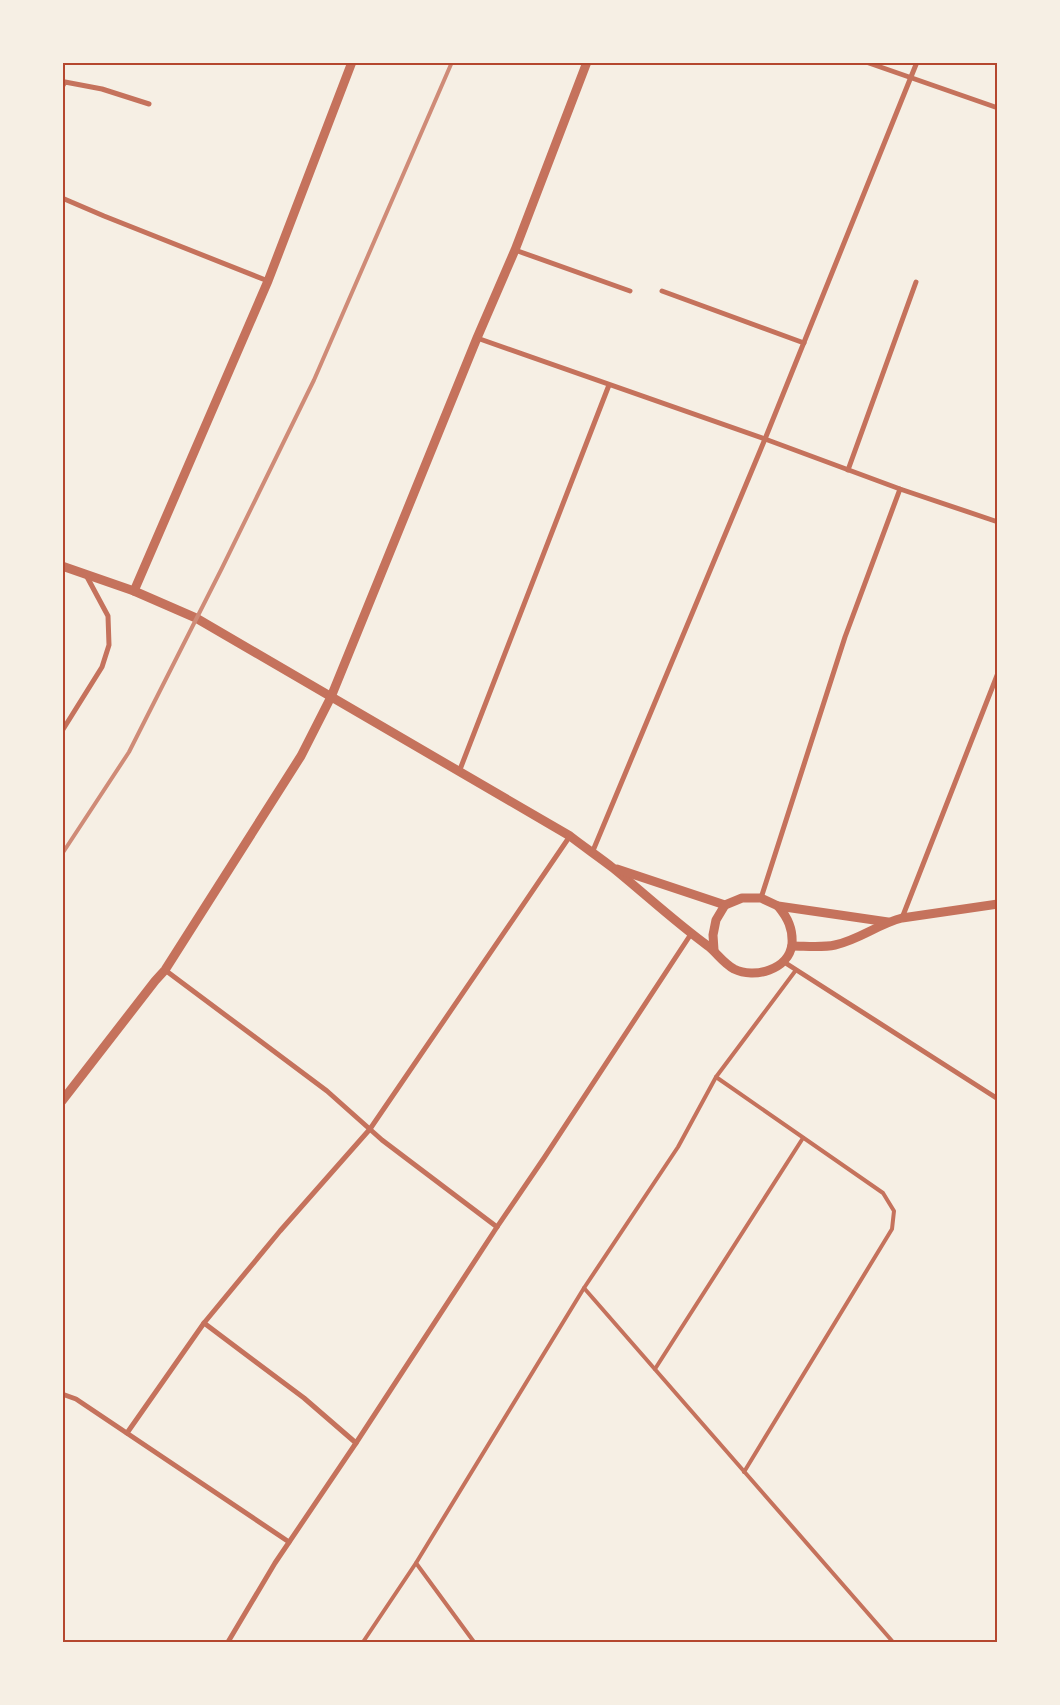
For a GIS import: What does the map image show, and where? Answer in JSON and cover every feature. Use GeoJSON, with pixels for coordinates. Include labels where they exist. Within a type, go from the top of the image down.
{"type":"FeatureCollection","features":[{"type":"Feature","properties":{"kind":"street"},"geometry":{"type":"LineString","coordinates":[[134,591],[268,280],[352,62]]}},
{"type":"Feature","properties":{"kind":"street"},"geometry":{"type":"LineString","coordinates":[[62,1101],[165,970],[301,756],[331,698],[477,338],[515,250],[587,62]]}},
{"type":"Feature","properties":{"kind":"street"},"geometry":{"type":"LineString","coordinates":[[866,62],[998,108]]}},
{"type":"Feature","properties":{"kind":"street"},"geometry":{"type":"LineString","coordinates":[[592,853],[765,439],[918,62]]}},
{"type":"Feature","properties":{"kind":"street"},"geometry":{"type":"LineString","coordinates":[[62,87],[65,82],[102,89],[149,104]]}},
{"type":"Feature","properties":{"kind":"street"},"geometry":{"type":"LineString","coordinates":[[62,198],[268,280]]}},
{"type":"Feature","properties":{"kind":"street"},"geometry":{"type":"LineString","coordinates":[[515,250],[630,291]]}},
{"type":"Feature","properties":{"kind":"street"},"geometry":{"type":"LineString","coordinates":[[848,470],[916,282]]}},
{"type":"Feature","properties":{"kind":"street"},"geometry":{"type":"LineString","coordinates":[[662,291],[804,342]]}},
{"type":"Feature","properties":{"kind":"street"},"geometry":{"type":"LineString","coordinates":[[477,338],[765,439],[900,489],[998,522]]}},
{"type":"Feature","properties":{"kind":"street"},"geometry":{"type":"LineString","coordinates":[[458,772],[609,385]]}},
{"type":"Feature","properties":{"kind":"street"},"geometry":{"type":"LineString","coordinates":[[761,898],[845,637],[900,489]]}},
{"type":"Feature","properties":{"kind":"street"},"geometry":{"type":"LineString","coordinates":[[62,566],[134,591],[196,618],[570,836],[612,867],[691,934],[714,950],[723,961],[735,969],[752,973],[767,972],[784,962],[792,946],[791,926],[787,916],[778,906]]}},
{"type":"Feature","properties":{"kind":"street"},"geometry":{"type":"LineString","coordinates":[[62,731],[102,667],[109,645],[108,616],[86,575]]}},
{"type":"Feature","properties":{"kind":"street"},"geometry":{"type":"LineString","coordinates":[[902,918],[998,673]]}},
{"type":"Feature","properties":{"kind":"street"},"geometry":{"type":"LineString","coordinates":[[127,1432],[204,1323],[280,1231],[370,1129],[570,836]]}},
{"type":"Feature","properties":{"kind":"street"},"geometry":{"type":"LineString","coordinates":[[612,867],[725,905]]}},
{"type":"Feature","properties":{"kind":"street"},"geometry":{"type":"LineString","coordinates":[[714,950],[713,935],[716,920],[725,905],[742,898],[761,898],[778,906],[888,922]]}},
{"type":"Feature","properties":{"kind":"street"},"geometry":{"type":"LineString","coordinates":[[792,946],[834,946],[853,940],[888,922],[902,918],[998,904]]}},
{"type":"Feature","properties":{"kind":"street"},"geometry":{"type":"LineString","coordinates":[[228,1642],[289,1542],[691,934]]}},
{"type":"Feature","properties":{"kind":"street"},"geometry":{"type":"LineString","coordinates":[[784,962],[998,1099]]}},
{"type":"Feature","properties":{"kind":"street"},"geometry":{"type":"LineString","coordinates":[[165,970],[328,1091],[370,1129],[497,1227]]}},
{"type":"Feature","properties":{"kind":"street"},"geometry":{"type":"LineString","coordinates":[[204,1323],[304,1398],[356,1443]]}},
{"type":"Feature","properties":{"kind":"street"},"geometry":{"type":"LineString","coordinates":[[62,1394],[76,1399],[127,1432],[289,1542]]}},
{"type":"Feature","properties":{"kind":"lane"},"geometry":{"type":"LineString","coordinates":[[363,1642],[416,1563],[584,1288],[678,1148],[716,1077],[796,970]]}},
{"type":"Feature","properties":{"kind":"lane"},"geometry":{"type":"LineString","coordinates":[[716,1077],[883,1193],[894,1211],[892,1229],[744,1472]]}},
{"type":"Feature","properties":{"kind":"lane"},"geometry":{"type":"LineString","coordinates":[[655,1370],[803,1138]]}},
{"type":"Feature","properties":{"kind":"lane"},"geometry":{"type":"LineString","coordinates":[[584,1288],[893,1642]]}},
{"type":"Feature","properties":{"kind":"lane"},"geometry":{"type":"LineString","coordinates":[[416,1563],[474,1642]]}},
{"type":"Feature","properties":{"kind":"railway"},"geometry":{"type":"LineString","coordinates":[[62,854],[129,752],[222,568],[314,380],[452,62]]}}]}
